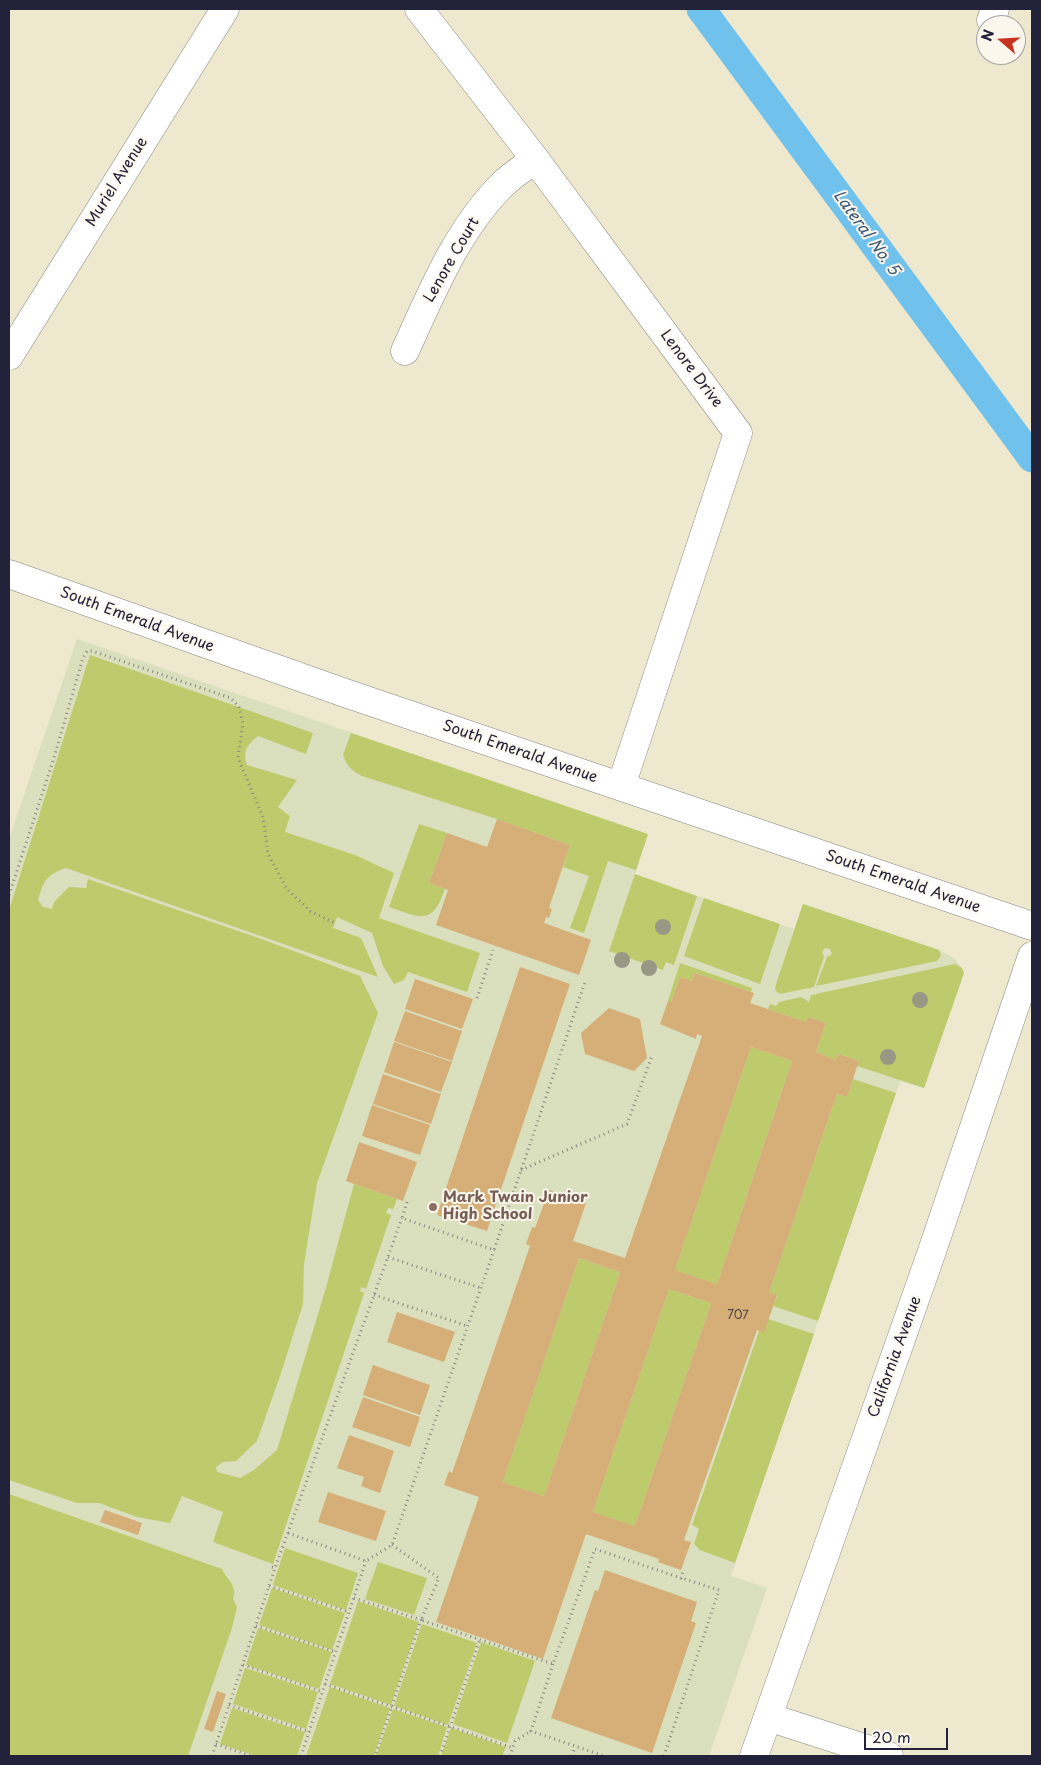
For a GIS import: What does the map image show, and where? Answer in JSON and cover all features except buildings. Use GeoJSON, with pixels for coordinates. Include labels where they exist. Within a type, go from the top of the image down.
{"type":"FeatureCollection","features":[{"type":"Feature","properties":{"kind":"street","name":"Muriel Avenue"},"geometry":{"type":"LineString","coordinates":[[9,356],[225,9]]}},
{"type":"Feature","properties":{"kind":"street","name":"Lenore Drive"},"geometry":{"type":"LineString","coordinates":[[419,9],[535,159],[738,433],[621,786]]}},
{"type":"Feature","properties":{"kind":"street","name":"Lenore Court"},"geometry":{"type":"LineString","coordinates":[[405,351],[439,278],[469,225],[505,183],[535,159]]}},
{"type":"Feature","properties":{"kind":"street","name":"South Emerald Avenue"},"geometry":{"type":"LineString","coordinates":[[9,574],[344,693],[1032,926]]}},
{"type":"Feature","properties":{"kind":"street","name":"California Avenue"},"geometry":{"type":"LineString","coordinates":[[754,1756],[930,1257],[1032,956]]}},
{"type":"Feature","properties":{"kind":"street"},"geometry":{"type":"LineString","coordinates":[[768,1716],[889,1756]]}},
{"type":"Feature","properties":{"kind":"path"},"geometry":{"type":"LineString","coordinates":[[9,895],[53,762],[83,658],[86,651],[92,651],[231,698],[239,707],[243,724],[238,758],[263,817],[268,854],[287,889],[310,911],[335,923]]}},
{"type":"Feature","properties":{"kind":"path"},"geometry":{"type":"LineString","coordinates":[[477,998],[493,950]]}},
{"type":"Feature","properties":{"kind":"path"},"geometry":{"type":"LineString","coordinates":[[301,1756],[366,1561],[392,1545],[586,982]]}},
{"type":"Feature","properties":{"kind":"path"},"geometry":{"type":"LineString","coordinates":[[521,1171],[627,1124],[652,1056]]}},
{"type":"Feature","properties":{"kind":"path"},"geometry":{"type":"LineString","coordinates":[[212,1756],[269,1586],[273,1568],[288,1533],[407,1202]]}},
{"type":"Feature","properties":{"kind":"path"},"geometry":{"type":"LineString","coordinates":[[402,1218],[494,1250]]}},
{"type":"Feature","properties":{"kind":"path"},"geometry":{"type":"LineString","coordinates":[[388,1257],[481,1288]]}},
{"type":"Feature","properties":{"kind":"path"},"geometry":{"type":"LineString","coordinates":[[374,1295],[468,1326]]}},
{"type":"Feature","properties":{"kind":"path"},"geometry":{"type":"LineString","coordinates":[[288,1533],[366,1561]]}},
{"type":"Feature","properties":{"kind":"path"},"geometry":{"type":"LineString","coordinates":[[375,1756],[421,1620],[439,1578],[392,1545]]}},
{"type":"Feature","properties":{"kind":"path"},"geometry":{"type":"LineString","coordinates":[[510,1756],[515,1741],[531,1731],[595,1549],[719,1590],[664,1756]]}},
{"type":"Feature","properties":{"kind":"path"},"geometry":{"type":"LineString","coordinates":[[680,1578],[683,1571]]}},
{"type":"Feature","properties":{"kind":"path"},"geometry":{"type":"LineString","coordinates":[[269,1586],[349,1612]]}},
{"type":"Feature","properties":{"kind":"path"},"geometry":{"type":"LineString","coordinates":[[354,1598],[553,1664]]}},
{"type":"Feature","properties":{"kind":"path"},"geometry":{"type":"LineString","coordinates":[[256,1626],[336,1652]]}},
{"type":"Feature","properties":{"kind":"path"},"geometry":{"type":"LineString","coordinates":[[440,1756],[480,1639]]}},
{"type":"Feature","properties":{"kind":"path"},"geometry":{"type":"LineString","coordinates":[[243,1665],[323,1692]]}},
{"type":"Feature","properties":{"kind":"path"},"geometry":{"type":"LineString","coordinates":[[325,1684],[513,1748]]}},
{"type":"Feature","properties":{"kind":"path"},"geometry":{"type":"LineString","coordinates":[[229,1705],[310,1732]]}},
{"type":"Feature","properties":{"kind":"path"},"geometry":{"type":"LineString","coordinates":[[531,1731],[604,1756]]}},
{"type":"Feature","properties":{"kind":"path"},"geometry":{"type":"LineString","coordinates":[[216,1744],[251,1756]]}},
{"type":"Feature","properties":{"kind":"path"},"geometry":{"type":"LineString","coordinates":[[572,1756],[575,1746]]}},
{"type":"Feature","properties":{"kind":"shaded area","name":"Mark Twain Junior High School"},"geometry":{"type":"Polygon","coordinates":[[[77,639],[648,834],[635,875],[794,929],[803,904],[939,950],[954,958],[962,968],[964,973],[924,1088],[900,1081],[731,1576],[767,1588],[709,1756],[9,1756],[9,839],[77,639]]]}},
{"type":"Feature","properties":{"kind":"green space"},"geometry":{"type":"Polygon","coordinates":[[[90,655],[313,733],[306,754],[258,736],[247,748],[245,756],[247,765],[297,780],[278,807],[290,816],[285,832],[355,855],[394,873],[379,918],[480,953],[467,992],[408,972],[404,980],[394,984],[383,966],[372,933],[337,917],[333,928],[361,938],[378,977],[66,868],[50,876],[44,883],[40,893],[38,900],[43,907],[52,909],[54,902],[69,887],[86,888],[88,879],[267,941],[360,976],[378,1013],[317,1183],[304,1264],[303,1304],[257,1441],[236,1461],[223,1462],[216,1467],[217,1472],[240,1478],[254,1470],[277,1450],[325,1291],[354,1184],[397,1199],[393,1209],[388,1208],[386,1213],[391,1215],[366,1289],[361,1287],[360,1291],[364,1293],[273,1564],[213,1542],[223,1512],[182,1496],[170,1523],[137,1517],[99,1503],[77,1503],[9,1480],[9,910],[90,655]]]}},
{"type":"Feature","properties":{"kind":"green space"},"geometry":{"type":"Polygon","coordinates":[[[351,733],[648,834],[636,870],[608,861],[584,933],[570,928],[589,876],[563,867],[570,845],[497,819],[362,776],[350,768],[343,755],[351,733]]]}},
{"type":"Feature","properties":{"kind":"green space"},"geometry":{"type":"Polygon","coordinates":[[[419,824],[447,833],[429,883],[445,889],[435,909],[430,914],[424,916],[409,914],[389,907],[419,824]]]}},
{"type":"Feature","properties":{"kind":"green space"},"geometry":{"type":"Polygon","coordinates":[[[635,874],[697,896],[674,965],[666,962],[663,970],[609,951],[635,874]]]}},
{"type":"Feature","properties":{"kind":"green space"},"geometry":{"type":"Polygon","coordinates":[[[704,898],[780,924],[760,984],[684,956],[704,898]]]}},
{"type":"Feature","properties":{"kind":"green space"},"geometry":{"type":"Polygon","coordinates":[[[803,904],[939,950],[941,956],[937,961],[816,986],[827,957],[832,954],[830,949],[825,948],[822,952],[824,957],[814,987],[780,994],[775,990],[776,984],[803,904]]]}},
{"type":"Feature","properties":{"kind":"green space"},"geometry":{"type":"Polygon","coordinates":[[[680,963],[752,988],[751,992],[695,973],[692,981],[680,977],[671,1002],[668,1001],[680,963]]]}},
{"type":"Feature","properties":{"kind":"green space"},"geometry":{"type":"Polygon","coordinates":[[[955,964],[962,968],[964,973],[924,1088],[857,1066],[859,1061],[839,1054],[836,1060],[816,1052],[826,1023],[808,1017],[806,1022],[768,1009],[770,1004],[776,1006],[779,1002],[801,997],[809,1002],[811,995],[955,964]]]}},
{"type":"Feature","properties":{"kind":"green space"},"geometry":{"type":"Polygon","coordinates":[[[751,1047],[792,1061],[717,1284],[675,1270],[751,1047]]]}},
{"type":"Feature","properties":{"kind":"green space"},"geometry":{"type":"Polygon","coordinates":[[[853,1079],[896,1093],[818,1321],[773,1306],[777,1296],[769,1293],[837,1094],[847,1097],[853,1079]]]}},
{"type":"Feature","properties":{"kind":"green space"},"geometry":{"type":"Polygon","coordinates":[[[579,1258],[620,1272],[544,1496],[503,1482],[579,1258]]]}},
{"type":"Feature","properties":{"kind":"green space"},"geometry":{"type":"Polygon","coordinates":[[[669,1289],[711,1303],[635,1526],[593,1512],[669,1289]]]}},
{"type":"Feature","properties":{"kind":"green space"},"geometry":{"type":"Polygon","coordinates":[[[768,1319],[814,1334],[735,1563],[700,1550],[694,1544],[699,1529],[692,1525],[759,1331],[764,1332],[768,1319]]]}},
{"type":"Feature","properties":{"kind":"green space"},"geometry":{"type":"Polygon","coordinates":[[[9,1494],[222,1569],[233,1587],[233,1599],[237,1607],[232,1628],[188,1756],[9,1756],[9,1494]]]}},
{"type":"Feature","properties":{"kind":"green space"},"geometry":{"type":"Polygon","coordinates":[[[285,1548],[358,1573],[346,1610],[273,1585],[285,1548]]]}},
{"type":"Feature","properties":{"kind":"green space"},"geometry":{"type":"Polygon","coordinates":[[[378,1562],[427,1578],[414,1615],[365,1599],[378,1562]]]}},
{"type":"Feature","properties":{"kind":"green space"},"geometry":{"type":"Polygon","coordinates":[[[272,1588],[345,1613],[332,1650],[259,1625],[272,1588]]]}},
{"type":"Feature","properties":{"kind":"green space"},"geometry":{"type":"Polygon","coordinates":[[[358,1601],[419,1622],[391,1705],[330,1684],[358,1601]]]}},
{"type":"Feature","properties":{"kind":"green space"},"geometry":{"type":"Polygon","coordinates":[[[422,1624],[477,1643],[448,1725],[394,1706],[422,1624]]]}},
{"type":"Feature","properties":{"kind":"green space"},"geometry":{"type":"Polygon","coordinates":[[[258,1628],[332,1652],[319,1689],[246,1665],[258,1628]]]}},
{"type":"Feature","properties":{"kind":"green space"},"geometry":{"type":"Polygon","coordinates":[[[481,1642],[535,1661],[507,1743],[453,1724],[481,1642]]]}},
{"type":"Feature","properties":{"kind":"green space"},"geometry":{"type":"Polygon","coordinates":[[[245,1668],[318,1692],[306,1729],[233,1704],[245,1668]]]}},
{"type":"Feature","properties":{"kind":"green space"},"geometry":{"type":"Polygon","coordinates":[[[330,1687],[390,1708],[374,1756],[306,1756],[330,1687]]]}},
{"type":"Feature","properties":{"kind":"green space"},"geometry":{"type":"Polygon","coordinates":[[[232,1708],[305,1732],[297,1756],[256,1756],[220,1744],[232,1708]]]}},
{"type":"Feature","properties":{"kind":"green space"},"geometry":{"type":"Polygon","coordinates":[[[393,1709],[447,1727],[438,1756],[376,1756],[393,1709]]]}},
{"type":"Feature","properties":{"kind":"green space"},"geometry":{"type":"Polygon","coordinates":[[[451,1728],[506,1747],[502,1756],[441,1756],[451,1728]]]}},
{"type":"Feature","properties":{"kind":"waterway","name":"Lateral No. 5"},"geometry":{"type":"LineString","coordinates":[[701,9],[1032,458]]}},
{"type":"Feature","properties":{"kind":"place","name":"Mark Twain Junior High School"},"geometry":{"type":"Point","coordinates":[433,1207]}}]}
